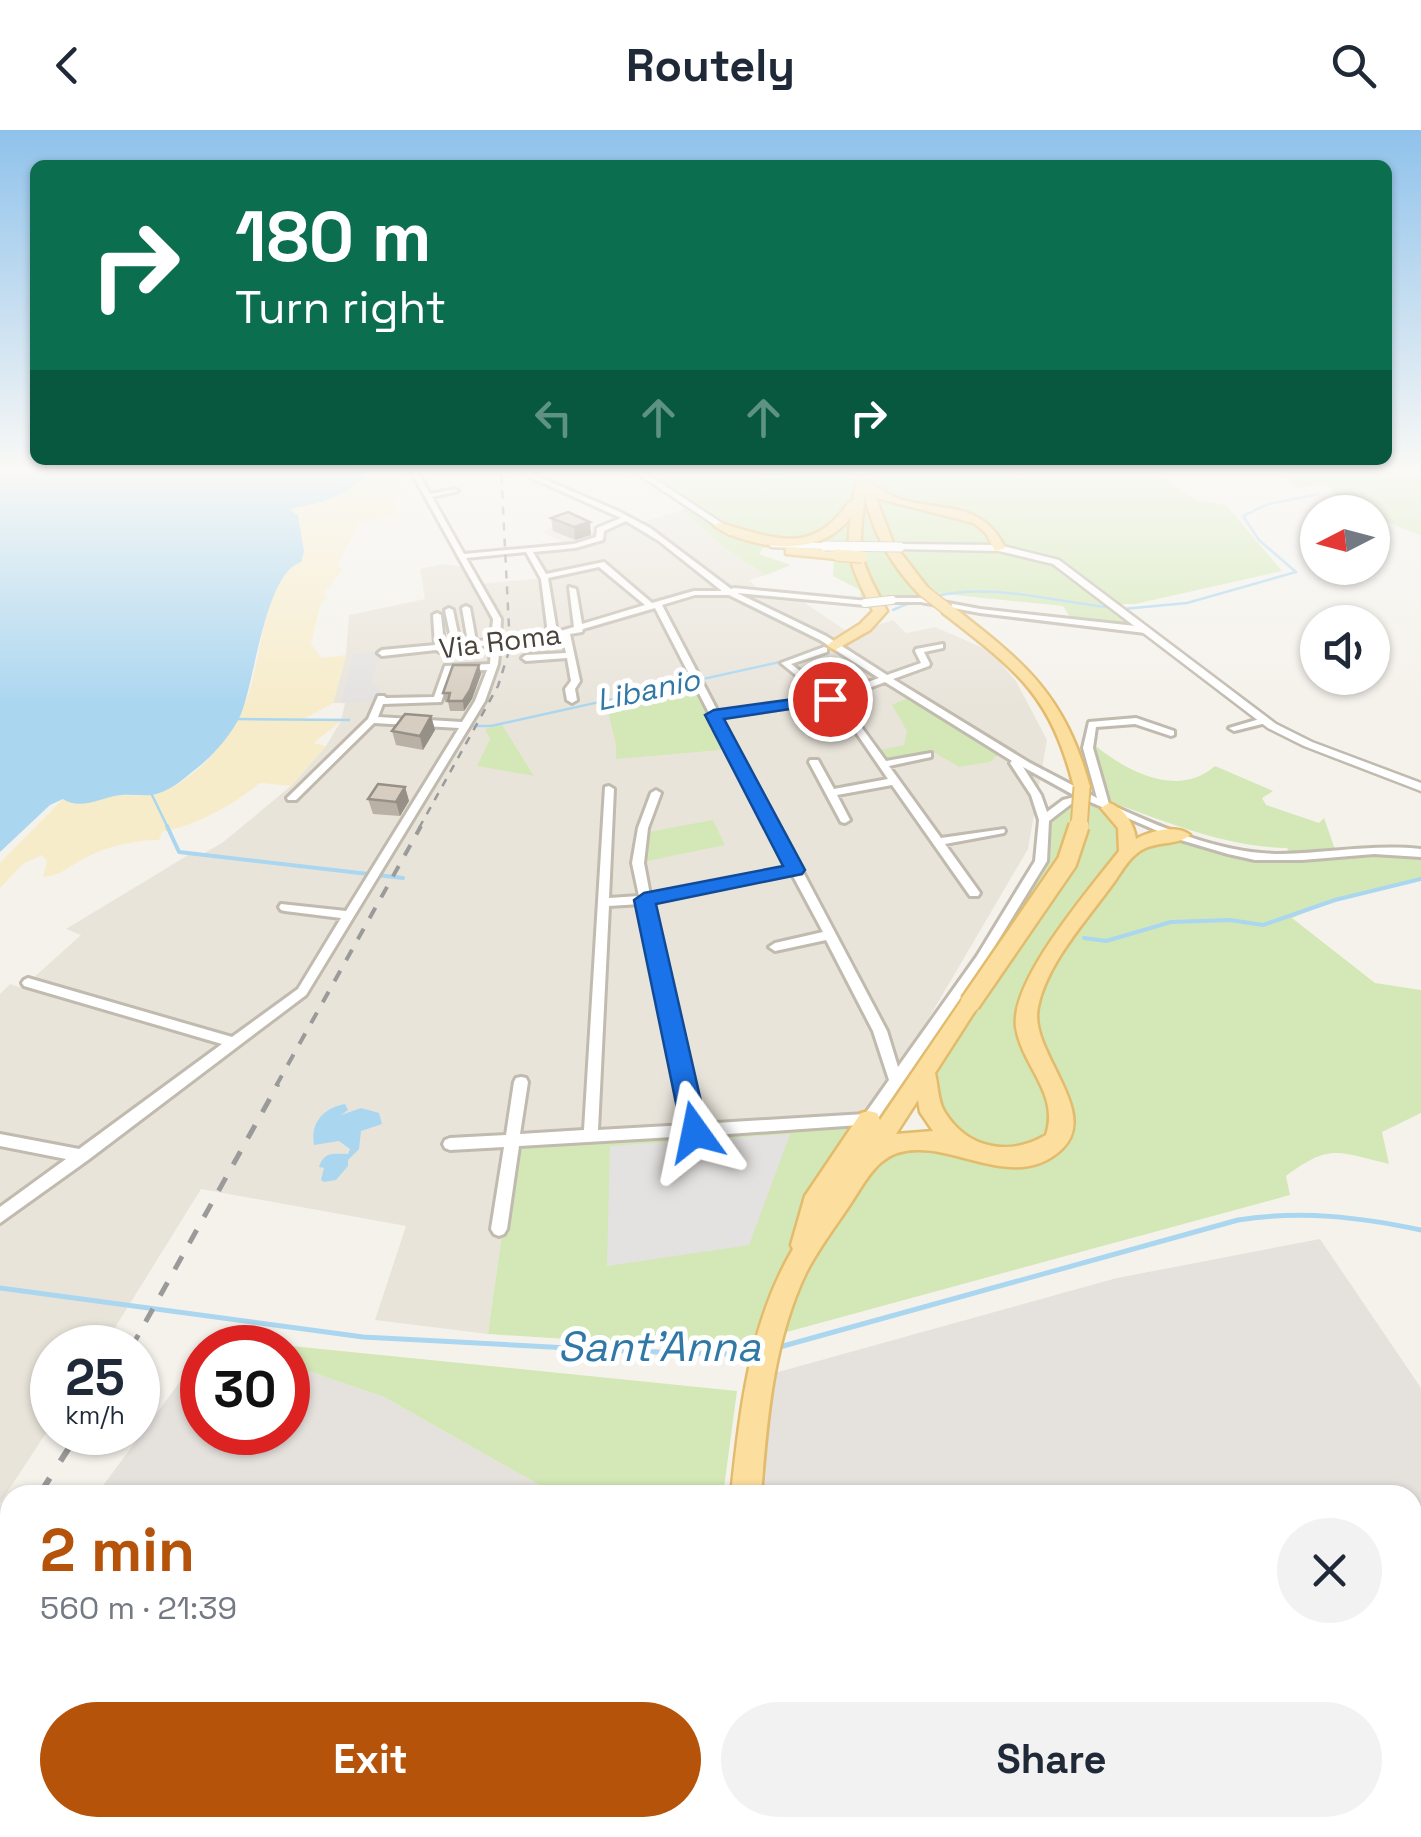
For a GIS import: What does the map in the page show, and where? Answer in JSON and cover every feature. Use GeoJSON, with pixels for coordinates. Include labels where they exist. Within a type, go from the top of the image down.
{"type":"FeatureCollection","features":[{"type":"Feature","properties":{"kind":"main road"},"geometry":{"type":"LineString","coordinates":[[780,548],[862,557],[890,564],[914,581]]}},
{"type":"Feature","properties":{"kind":"main road"},"geometry":{"type":"LineString","coordinates":[[832,643],[865,627],[880,611],[855,562],[857,548]]}},
{"type":"Feature","properties":{"kind":"main road"},"geometry":{"type":"LineString","coordinates":[[893,548],[921,596],[948,610],[1036,684],[1072,742],[1098,801],[1126,827],[1181,835]]}},
{"type":"Feature","properties":{"kind":"main road"},"geometry":{"type":"LineString","coordinates":[[747,1485],[761,1364],[782,1295],[799,1261],[1067,862],[1098,801]]}},
{"type":"Feature","properties":{"kind":"main road"},"geometry":{"type":"LineString","coordinates":[[1126,827],[1128,850]]}},
{"type":"Feature","properties":{"kind":"main road"},"geometry":{"type":"LineString","coordinates":[[870,1154],[897,1142],[923,1140],[957,1144],[1006,1160],[1040,1152],[1055,1142],[1063,1115],[1060,1099],[1032,1041],[1027,1008],[1044,971],[1128,850],[1150,829]]}},
{"type":"Feature","properties":{"kind":"main road"},"geometry":{"type":"LineString","coordinates":[[925,1074],[932,1112],[957,1144]]}},
{"type":"Feature","properties":{"kind":"main road"},"geometry":{"type":"LineString","coordinates":[[799,1261],[814,1204],[869,1120]]}},
{"type":"Feature","properties":{"kind":"street"},"geometry":{"type":"LineString","coordinates":[[0,1216],[302,992],[480,701],[493,667],[497,618],[457,548]]}},
{"type":"Feature","properties":{"kind":"street"},"geometry":{"type":"LineString","coordinates":[[462,556],[555,548]]}},
{"type":"Feature","properties":{"kind":"street"},"geometry":{"type":"LineString","coordinates":[[672,548],[696,571],[729,592],[832,643],[1012,759],[1150,829]]}},
{"type":"Feature","properties":{"kind":"street"},"geometry":{"type":"LineString","coordinates":[[965,548],[999,548],[1056,562],[1263,721],[1308,744],[1421,787]]}},
{"type":"Feature","properties":{"kind":"street"},"geometry":{"type":"LineString","coordinates":[[528,550],[544,578],[553,636]]}},
{"type":"Feature","properties":{"kind":"street"},"geometry":{"type":"LineString","coordinates":[[544,578],[602,564],[654,605],[880,1031],[896,1080]]}},
{"type":"Feature","properties":{"kind":"street"},"geometry":{"type":"LineString","coordinates":[[572,589],[579,630]]}},
{"type":"Feature","properties":{"kind":"street","name":"Via Roma"},"geometry":{"type":"LineString","coordinates":[[382,653],[566,634],[706,591],[866,603],[921,596],[980,611],[1145,630]]}},
{"type":"Feature","properties":{"kind":"street"},"geometry":{"type":"LineString","coordinates":[[466,608],[473,646]]}},
{"type":"Feature","properties":{"kind":"street"},"geometry":{"type":"LineString","coordinates":[[449,610],[457,648]]}},
{"type":"Feature","properties":{"kind":"street"},"geometry":{"type":"LineString","coordinates":[[438,615],[440,649]]}},
{"type":"Feature","properties":{"kind":"street"},"geometry":{"type":"LineString","coordinates":[[566,634],[576,681],[570,689],[572,700]]}},
{"type":"Feature","properties":{"kind":"street"},"geometry":{"type":"LineString","coordinates":[[832,643],[785,663],[830,699],[883,764],[974,893]]}},
{"type":"Feature","properties":{"kind":"street"},"geometry":{"type":"LineString","coordinates":[[714,715],[830,699],[926,664],[918,651],[940,646]]}},
{"type":"Feature","properties":{"kind":"street"},"geometry":{"type":"LineString","coordinates":[[526,658],[571,655]]}},
{"type":"Feature","properties":{"kind":"street"},"geometry":{"type":"LineString","coordinates":[[292,798],[372,720],[381,699],[438,700],[448,668],[493,667]]}},
{"type":"Feature","properties":{"kind":"street"},"geometry":{"type":"LineString","coordinates":[[372,720],[463,725]]}},
{"type":"Feature","properties":{"kind":"street"},"geometry":{"type":"LineString","coordinates":[[1098,801],[1088,748],[1092,724],[1136,721],[1171,733]]}},
{"type":"Feature","properties":{"kind":"street"},"geometry":{"type":"LineString","coordinates":[[1234,728],[1263,721]]}},
{"type":"Feature","properties":{"kind":"street"},"geometry":{"type":"LineString","coordinates":[[883,764],[928,755]]}},
{"type":"Feature","properties":{"kind":"street"},"geometry":{"type":"LineString","coordinates":[[450,1144],[869,1120],[981,959],[1042,862],[1044,820],[1036,796],[1012,759]]}},
{"type":"Feature","properties":{"kind":"street"},"geometry":{"type":"LineString","coordinates":[[814,762],[845,820]]}},
{"type":"Feature","properties":{"kind":"street"},"geometry":{"type":"LineString","coordinates":[[831,794],[895,781]]}},
{"type":"Feature","properties":{"kind":"street"},"geometry":{"type":"LineString","coordinates":[[1036,796],[1059,786]]}},
{"type":"Feature","properties":{"kind":"street"},"geometry":{"type":"LineString","coordinates":[[1059,786],[1064,803]]}},
{"type":"Feature","properties":{"kind":"street"},"geometry":{"type":"LineString","coordinates":[[591,1136],[609,788]]}},
{"type":"Feature","properties":{"kind":"street"},"geometry":{"type":"LineString","coordinates":[[656,793],[643,828],[638,863],[695,1132]]}},
{"type":"Feature","properties":{"kind":"street"},"geometry":{"type":"LineString","coordinates":[[1044,820],[1074,798],[1098,801]]}},
{"type":"Feature","properties":{"kind":"street"},"geometry":{"type":"LineString","coordinates":[[938,842],[1000,831]]}},
{"type":"Feature","properties":{"kind":"street"},"geometry":{"type":"LineString","coordinates":[[1181,835],[1234,853],[1266,856],[1388,849],[1421,853]]}},
{"type":"Feature","properties":{"kind":"street"},"geometry":{"type":"LineString","coordinates":[[603,902],[644,900],[795,870]]}},
{"type":"Feature","properties":{"kind":"street"},"geometry":{"type":"LineString","coordinates":[[285,907],[349,915]]}},
{"type":"Feature","properties":{"kind":"street"},"geometry":{"type":"LineString","coordinates":[[775,947],[830,935]]}},
{"type":"Feature","properties":{"kind":"street"},"geometry":{"type":"LineString","coordinates":[[28,983],[234,1043]]}},
{"type":"Feature","properties":{"kind":"street"},"geometry":{"type":"LineString","coordinates":[[499,1229],[521,1082]]}},
{"type":"Feature","properties":{"kind":"street"},"geometry":{"type":"LineString","coordinates":[[0,1140],[83,1156]]}},
{"type":"Feature","properties":{"kind":"shaded area"},"geometry":{"type":"Polygon","coordinates":[[[724,548],[766,575],[749,580],[762,592],[793,595],[851,634],[893,620],[906,633],[935,627],[990,651],[1016,681],[1047,740],[1028,849],[869,1120],[515,1140],[488,1334],[375,1320],[406,1226],[201,1189],[117,1325],[30,1325],[32,1455],[12,1485],[0,1485],[0,994],[10,984],[22,988],[81,935],[66,929],[190,854],[199,856],[222,843],[291,786],[326,746],[341,721],[345,703],[333,703],[346,655],[349,615],[425,599],[420,569],[444,564],[469,568],[480,584],[543,578],[528,550],[724,548]]]}},
{"type":"Feature","properties":{"kind":"shaded area"},"geometry":{"type":"Polygon","coordinates":[[[382,651],[372,680],[383,693],[396,696],[395,701],[341,703],[353,654],[382,651]]]}},
{"type":"Feature","properties":{"kind":"shaded area"},"geometry":{"type":"Polygon","coordinates":[[[790,1134],[749,1245],[607,1266],[610,1146],[790,1134]]]}},
{"type":"Feature","properties":{"kind":"shaded area"},"geometry":{"type":"Polygon","coordinates":[[[1320,1239],[1421,1388],[1421,1485],[747,1485],[757,1378],[1117,1278],[1320,1239]]]}},
{"type":"Feature","properties":{"kind":"shaded area"},"geometry":{"type":"Polygon","coordinates":[[[310,1372],[384,1397],[539,1485],[103,1485],[126,1455],[160,1455],[160,1409],[180,1382],[180,1455],[310,1455],[310,1372]]]}},
{"type":"Feature","properties":{"kind":"green space"},"geometry":{"type":"Polygon","coordinates":[[[724,548],[1262,548],[1282,571],[1135,604],[1115,604],[1145,630],[1074,623],[1063,606],[925,592],[905,600],[856,602],[861,598],[860,590],[833,576],[834,557],[763,548],[759,554],[791,565],[766,575],[724,548]]]}},
{"type":"Feature","properties":{"kind":"green space"},"geometry":{"type":"Polygon","coordinates":[[[698,685],[732,749],[616,759],[606,704],[698,685]]]}},
{"type":"Feature","properties":{"kind":"green space"},"geometry":{"type":"Polygon","coordinates":[[[912,696],[1001,752],[990,762],[959,767],[932,751],[886,759],[880,750],[904,745],[907,731],[892,705],[912,696]]]}},
{"type":"Feature","properties":{"kind":"green space"},"geometry":{"type":"Polygon","coordinates":[[[502,725],[534,776],[477,766],[490,739],[485,729],[502,725]]]}},
{"type":"Feature","properties":{"kind":"green space"},"geometry":{"type":"Polygon","coordinates":[[[1088,740],[1148,776],[1183,780],[1215,766],[1273,791],[1262,798],[1266,805],[1319,823],[1324,818],[1336,852],[1421,853],[1421,879],[1335,900],[1292,918],[1375,983],[1421,990],[1421,1113],[1382,1132],[1389,1164],[1345,1154],[1325,1155],[1286,1176],[1290,1195],[724,1349],[488,1334],[515,1140],[869,1120],[870,1154],[956,1144],[925,1075],[981,959],[1041,861],[1044,820],[1074,798],[1109,808],[1128,849],[1181,835],[1234,853],[1292,855],[1287,848],[1216,838],[1102,799],[1088,740]]]}},
{"type":"Feature","properties":{"kind":"green space"},"geometry":{"type":"Polygon","coordinates":[[[713,820],[725,845],[638,863],[643,833],[713,820]]]}},
{"type":"Feature","properties":{"kind":"green space"},"geometry":{"type":"Polygon","coordinates":[[[310,1348],[737,1391],[724,1485],[539,1485],[384,1397],[310,1372],[310,1348]]]}},
{"type":"Feature","properties":{"kind":"sand"},"geometry":{"type":"Polygon","coordinates":[[[290,548],[346,548],[337,565],[343,569],[324,593],[327,598],[321,603],[311,644],[321,658],[346,655],[333,703],[300,721],[341,721],[314,743],[326,746],[291,786],[260,783],[214,813],[162,832],[159,840],[104,850],[55,875],[43,877],[47,861],[42,855],[23,864],[0,888],[0,863],[63,799],[86,802],[157,794],[191,775],[216,750],[245,704],[269,608],[291,565],[290,548]]]}},
{"type":"Feature","properties":{"kind":"water"},"geometry":{"type":"Polygon","coordinates":[[[0,548],[303,548],[301,562],[289,570],[270,606],[241,714],[213,753],[178,783],[158,794],[121,795],[84,804],[63,799],[50,805],[0,852],[0,548]]]}},
{"type":"Feature","properties":{"kind":"water"},"geometry":{"type":"Polygon","coordinates":[[[345,1104],[348,1110],[341,1115],[361,1108],[379,1113],[382,1124],[361,1131],[359,1149],[348,1160],[348,1166],[336,1180],[324,1182],[324,1168],[319,1167],[324,1158],[348,1154],[350,1149],[339,1141],[314,1145],[314,1130],[324,1113],[345,1104]]]}},
{"type":"Feature","properties":{"kind":"building"},"geometry":{"type":"Polygon","coordinates":[[[453,665],[479,665],[463,701],[448,701],[450,693],[443,693],[453,665]]]}},
{"type":"Feature","properties":{"kind":"building"},"geometry":{"type":"Polygon","coordinates":[[[405,714],[431,716],[420,736],[392,731],[405,714]]]}},
{"type":"Feature","properties":{"kind":"building"},"geometry":{"type":"Polygon","coordinates":[[[378,784],[405,787],[396,802],[368,799],[378,784]]]}},
{"type":"Feature","properties":{"kind":"waterway","name":"Libanio"},"geometry":{"type":"LineString","coordinates":[[1123,609],[1187,603],[1296,572],[1268,548]]}},
{"type":"Feature","properties":{"kind":"waterway","name":"Libanio"},"geometry":{"type":"LineString","coordinates":[[893,610],[921,599],[976,592],[1029,595],[1113,608]]}},
{"type":"Feature","properties":{"kind":"waterway","name":"Libanio"},"geometry":{"type":"LineString","coordinates":[[470,726],[491,726],[780,662],[825,646]]}},
{"type":"Feature","properties":{"kind":"waterway","name":"Libanio"},"geometry":{"type":"LineString","coordinates":[[238,719],[349,720]]}},
{"type":"Feature","properties":{"kind":"waterway"},"geometry":{"type":"LineString","coordinates":[[152,795],[168,828]]}},
{"type":"Feature","properties":{"kind":"waterway"},"geometry":{"type":"LineString","coordinates":[[167,826],[179,852],[403,878]]}},
{"type":"Feature","properties":{"kind":"waterway"},"geometry":{"type":"LineString","coordinates":[[1084,938],[1106,941],[1171,922],[1230,920],[1263,925],[1335,900],[1421,879]]}},
{"type":"Feature","properties":{"kind":"waterway","name":"Sant'Anna"},"geometry":{"type":"LineString","coordinates":[[776,1348],[1238,1220],[1330,1216],[1421,1230]]}},
{"type":"Feature","properties":{"kind":"waterway","name":"Sant'Anna"},"geometry":{"type":"LineString","coordinates":[[0,1288],[363,1337],[625,1351],[757,1351]]}},
{"type":"Feature","properties":{"kind":"railway"},"geometry":{"type":"LineString","coordinates":[[419,828],[498,686],[510,648],[505,548]]}},
{"type":"Feature","properties":{"kind":"railway"},"geometry":{"type":"LineString","coordinates":[[276,1086],[421,826]]}},
{"type":"Feature","properties":{"kind":"railway"},"geometry":{"type":"LineString","coordinates":[[144,1325],[278,1084]]}},
{"type":"Feature","properties":{"kind":"railway"},"geometry":{"type":"LineString","coordinates":[[45,1485],[64,1455]]}},
{"type":"Feature","properties":{"kind":"route"},"geometry":{"type":"LineString","coordinates":[[695,1132],[644,900],[795,870],[714,715],[830,699]]}}]}
